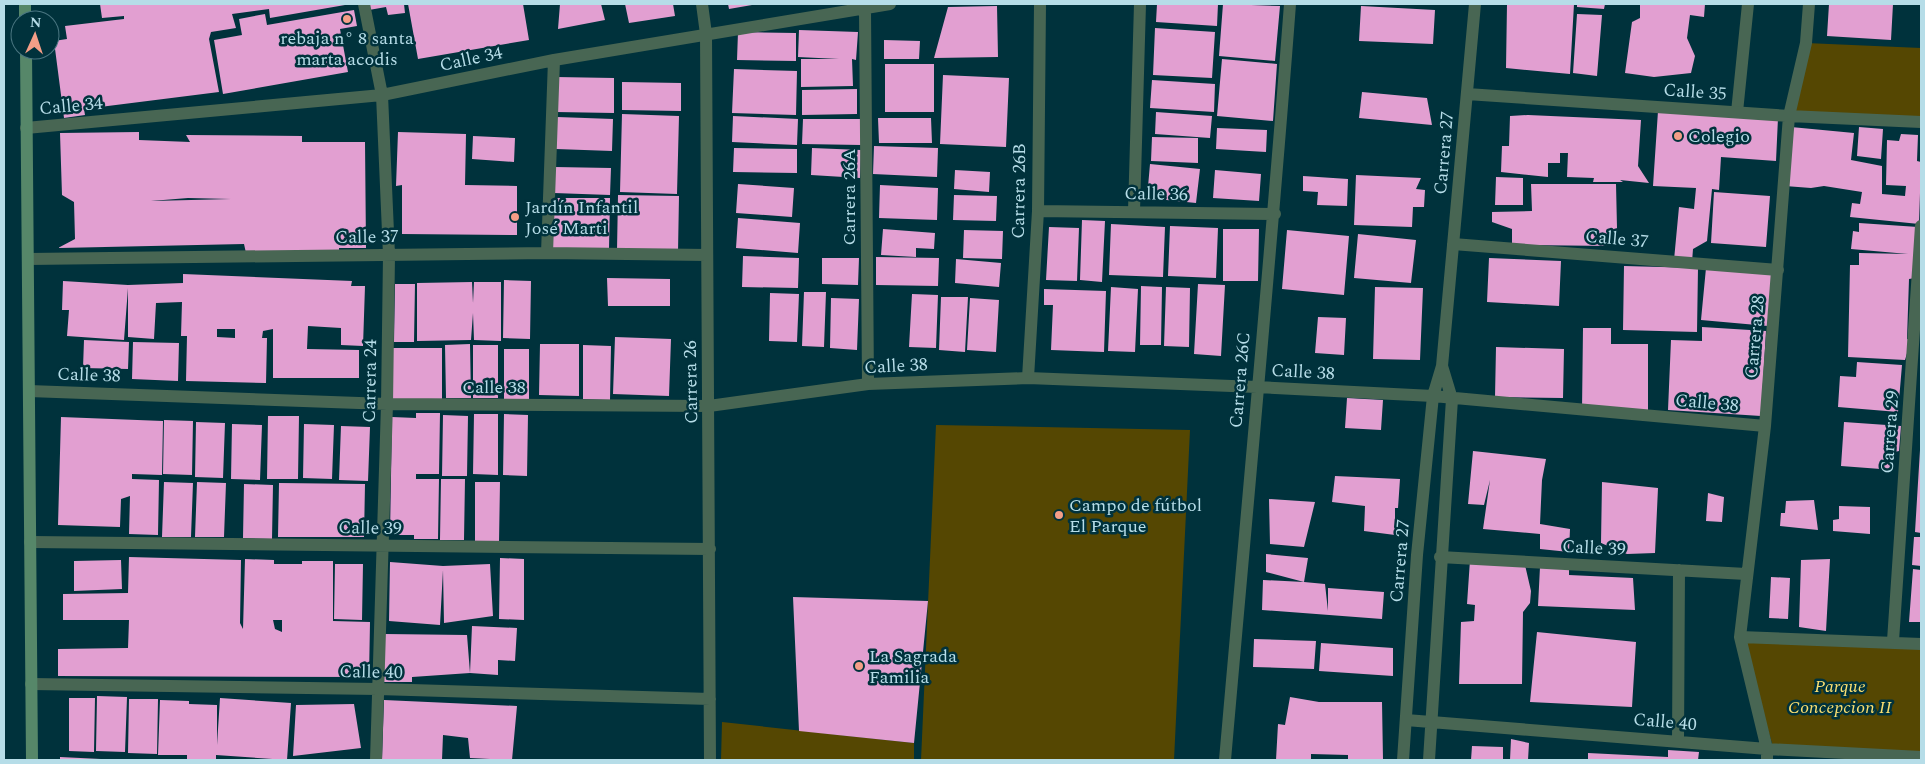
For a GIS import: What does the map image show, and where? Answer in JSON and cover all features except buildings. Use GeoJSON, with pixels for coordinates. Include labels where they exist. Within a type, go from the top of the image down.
{"type":"FeatureCollection","features":[{"type":"Feature","properties":{"kind":"street","name":"Carrera 24"},"geometry":{"type":"LineString","coordinates":[[364,4],[382,95],[389,255],[387,404],[376,760]]}},
{"type":"Feature","properties":{"kind":"street","name":"Carrera 26"},"geometry":{"type":"LineString","coordinates":[[702,4],[706,34],[710,760]]}},
{"type":"Feature","properties":{"kind":"street","name":"Calle 34"},"geometry":{"type":"LineString","coordinates":[[26,128],[382,95],[554,60],[706,34],[865,10],[890,4]]}},
{"type":"Feature","properties":{"kind":"street","name":"Carrera 26B"},"geometry":{"type":"LineString","coordinates":[[1028,378],[1038,211],[1040,4]]}},
{"type":"Feature","properties":{"kind":"street"},"geometry":{"type":"LineString","coordinates":[[1134,211],[1140,4]]}},
{"type":"Feature","properties":{"kind":"street","name":"Carrera 26C"},"geometry":{"type":"LineString","coordinates":[[1225,760],[1257,387],[1275,214],[1290,4]]}},
{"type":"Feature","properties":{"kind":"street","name":"Carrera 27"},"geometry":{"type":"LineString","coordinates":[[1402,760],[1417,555],[1433,396],[1442,366],[1475,4]]}},
{"type":"Feature","properties":{"kind":"street"},"geometry":{"type":"LineString","coordinates":[[1737,112],[1748,4]]}},
{"type":"Feature","properties":{"kind":"street","name":"Carrera 28"},"geometry":{"type":"LineString","coordinates":[[1767,754],[1740,637],[1765,426],[1789,116],[1806,43],[1809,4]]}},
{"type":"Feature","properties":{"kind":"street","name":"Carrera 26A"},"geometry":{"type":"LineString","coordinates":[[865,10],[868,384]]}},
{"type":"Feature","properties":{"kind":"street"},"geometry":{"type":"LineString","coordinates":[[26,60],[32,760]]}},
{"type":"Feature","properties":{"kind":"street"},"geometry":{"type":"LineString","coordinates":[[546,253],[554,60]]}},
{"type":"Feature","properties":{"kind":"street","name":"Calle 35"},"geometry":{"type":"LineString","coordinates":[[1467,94],[1789,116],[1921,122]]}},
{"type":"Feature","properties":{"kind":"street","name":"Calle 36"},"geometry":{"type":"LineString","coordinates":[[1038,211],[1275,214]]}},
{"type":"Feature","properties":{"kind":"street","name":"Carrera 29"},"geometry":{"type":"LineString","coordinates":[[1893,642],[1921,226]]}},
{"type":"Feature","properties":{"kind":"street","name":"Calle 37"},"geometry":{"type":"LineString","coordinates":[[1453,244],[1778,270]]}},
{"type":"Feature","properties":{"kind":"street","name":"Calle 37"},"geometry":{"type":"LineString","coordinates":[[28,259],[546,253],[708,255]]}},
{"type":"Feature","properties":{"kind":"street","name":"Carrera 27"},"geometry":{"type":"LineString","coordinates":[[1429,760],[1440,557],[1452,399],[1442,366]]}},
{"type":"Feature","properties":{"kind":"street","name":"Calle 38"},"geometry":{"type":"LineString","coordinates":[[29,391],[387,404],[709,406],[868,384],[1028,378],[1433,396],[1765,426]]}},
{"type":"Feature","properties":{"kind":"street","name":"Calle 39"},"geometry":{"type":"LineString","coordinates":[[30,542],[710,549]]}},
{"type":"Feature","properties":{"kind":"street","name":"Calle 39"},"geometry":{"type":"LineString","coordinates":[[1440,557],[1746,574]]}},
{"type":"Feature","properties":{"kind":"street"},"geometry":{"type":"LineString","coordinates":[[1678,741],[1680,570]]}},
{"type":"Feature","properties":{"kind":"street"},"geometry":{"type":"LineString","coordinates":[[1740,637],[1921,644]]}},
{"type":"Feature","properties":{"kind":"street","name":"Calle 40"},"geometry":{"type":"LineString","coordinates":[[32,684],[378,689],[710,699]]}},
{"type":"Feature","properties":{"kind":"street","name":"Calle 40"},"geometry":{"type":"LineString","coordinates":[[1406,720],[1678,741],[1767,754],[1921,757]]}},
{"type":"Feature","properties":{"kind":"green space"},"geometry":{"type":"Polygon","coordinates":[[[1806,43],[1921,48],[1921,122],[1789,116],[1806,43]]]}},
{"type":"Feature","properties":{"kind":"green space","name":"Campo de fútbol El Parque"},"geometry":{"type":"Polygon","coordinates":[[[936,425],[1190,430],[1174,760],[921,760],[936,425]]]}},
{"type":"Feature","properties":{"kind":"green space","name":"Parque Concepcion II"},"geometry":{"type":"Polygon","coordinates":[[[1741,638],[1921,642],[1921,757],[1774,750],[1741,638]]]}},
{"type":"Feature","properties":{"kind":"green space"},"geometry":{"type":"Polygon","coordinates":[[[722,722],[914,743],[914,760],[721,760],[722,722]]]}},
{"type":"Feature","properties":{"kind":"place","name":"rebaja n° 8 santa marta acodis"},"geometry":{"type":"Point","coordinates":[347,19]}},
{"type":"Feature","properties":{"kind":"place","name":"Colegio"},"geometry":{"type":"Point","coordinates":[1678,136]}},
{"type":"Feature","properties":{"kind":"place","name":"Jardín Infantil José Marti"},"geometry":{"type":"Point","coordinates":[515,217]}},
{"type":"Feature","properties":{"kind":"place","name":"Campo de fútbol El Parque"},"geometry":{"type":"Point","coordinates":[1059,515]}},
{"type":"Feature","properties":{"kind":"place","name":"La Sagrada Familia"},"geometry":{"type":"Point","coordinates":[859,666]}}]}
